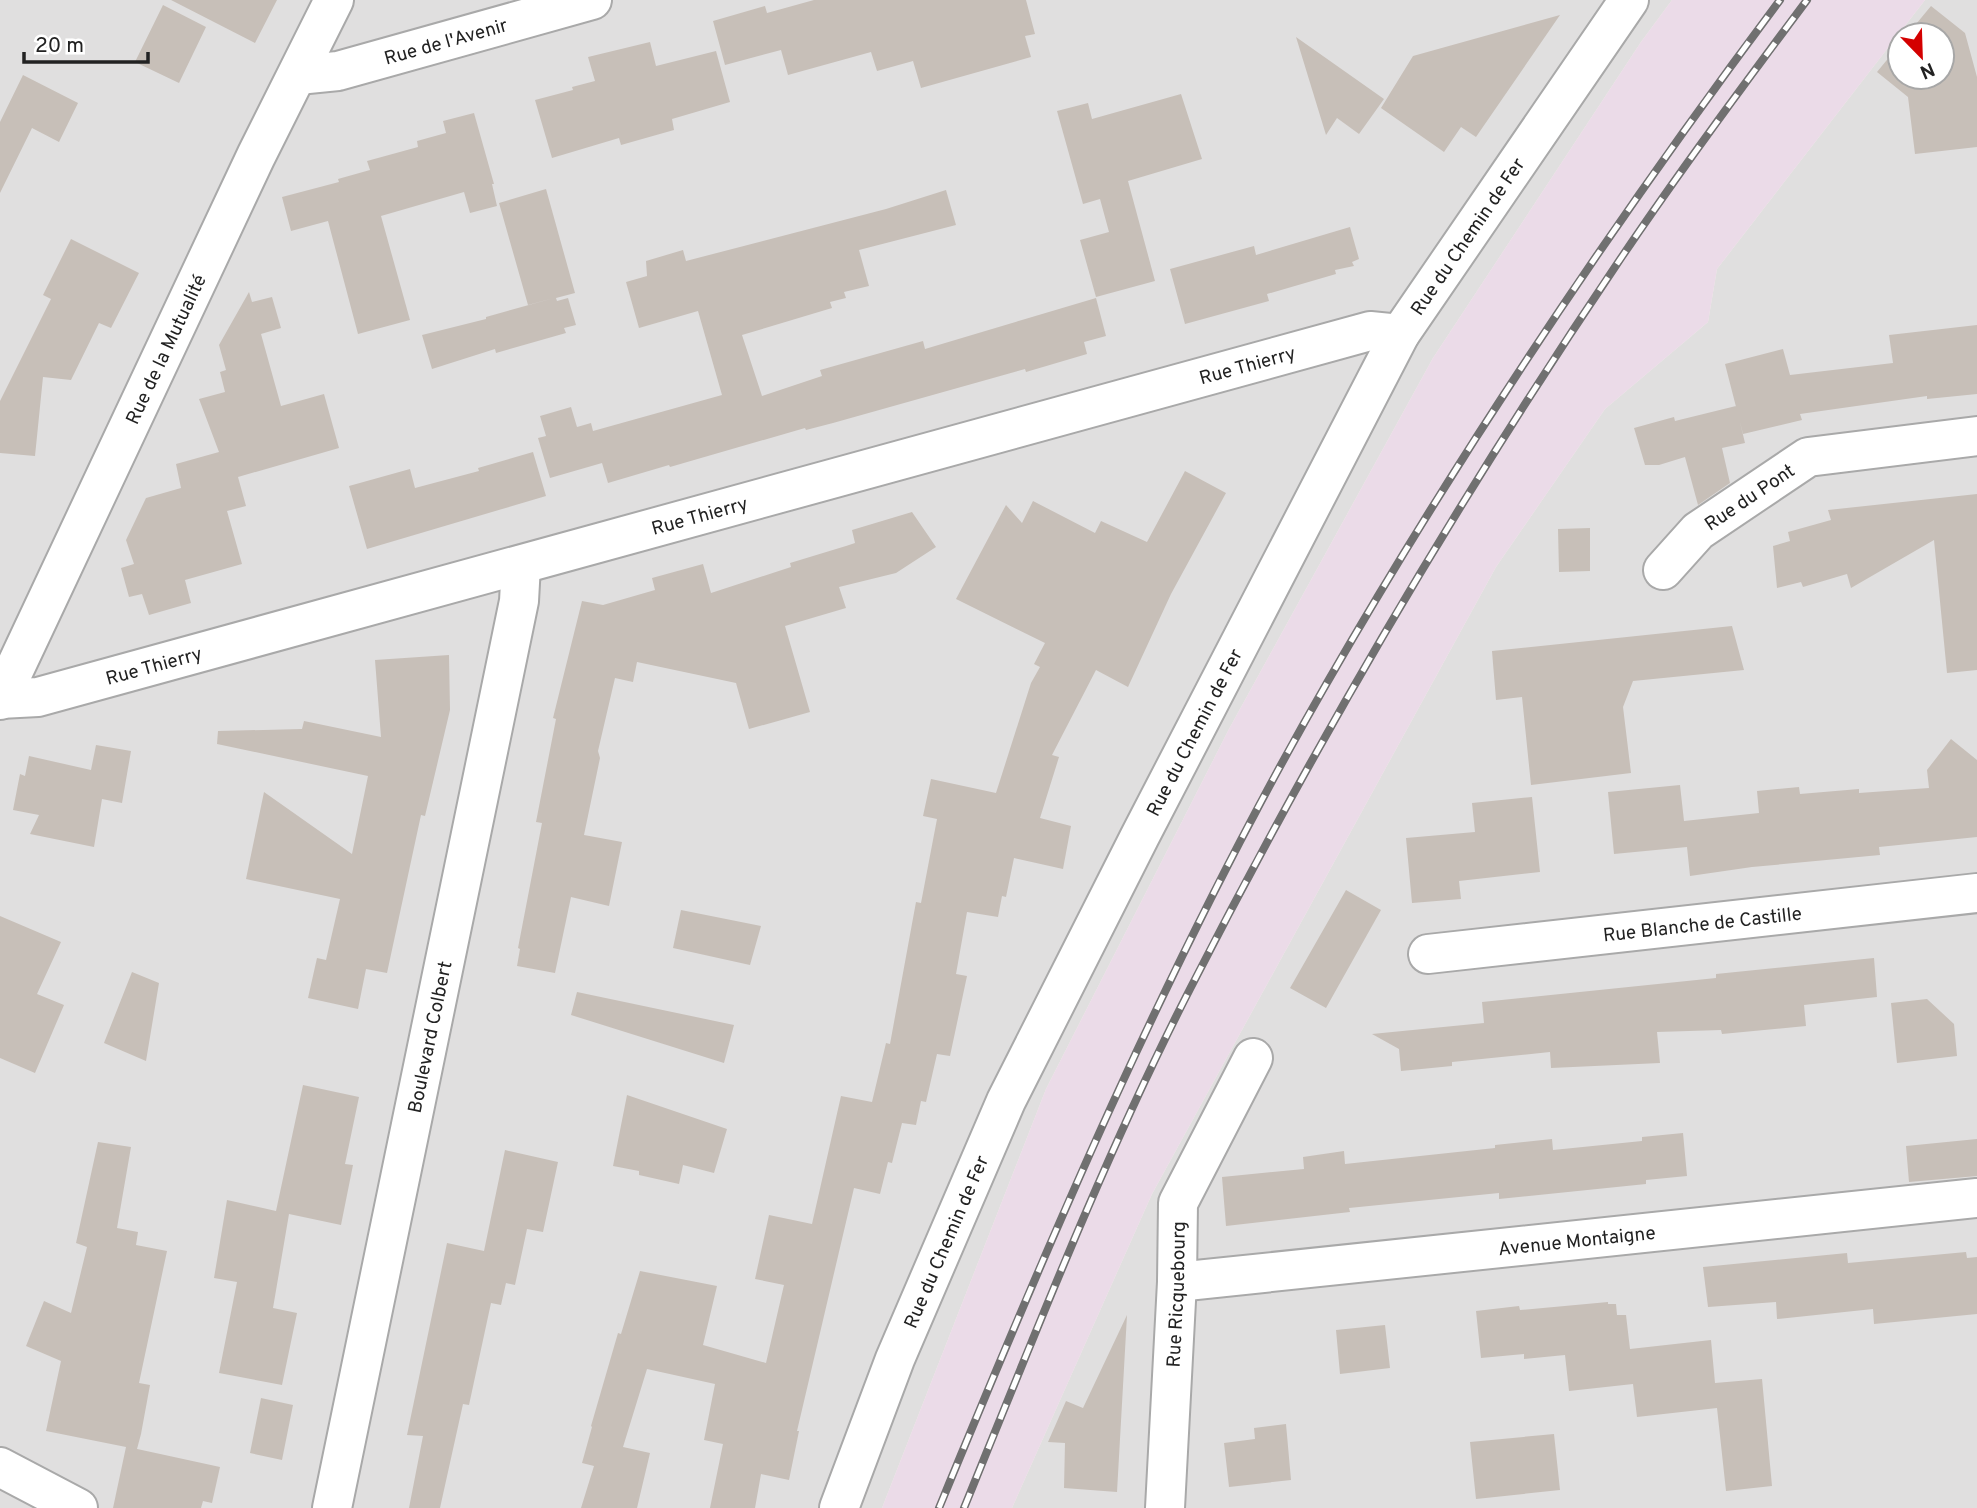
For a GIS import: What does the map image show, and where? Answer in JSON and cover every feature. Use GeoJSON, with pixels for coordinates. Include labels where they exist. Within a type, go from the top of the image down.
{"type":"FeatureCollection","features":[{"type":"Feature","properties":{"kind":"street","name":"Rue de la Mutualité"},"geometry":{"type":"LineString","coordinates":[[0,700],[256,156],[334,0]]}},
{"type":"Feature","properties":{"kind":"street","name":"Rue de l'Avenir"},"geometry":{"type":"LineString","coordinates":[[298,75],[338,71],[592,0]]}},
{"type":"Feature","properties":{"kind":"street","name":"Rue du Chemin de Fer"},"geometry":{"type":"LineString","coordinates":[[839,1508],[895,1359],[1006,1101],[1400,334],[1629,0]]}},
{"type":"Feature","properties":{"kind":"street","name":"Rue Thierry"},"geometry":{"type":"LineString","coordinates":[[0,700],[38,697],[1370,331],[1400,334]]}},
{"type":"Feature","properties":{"kind":"street","name":"Rue du Pont"},"geometry":{"type":"LineString","coordinates":[[1663,570],[1698,531],[1808,457],[1977,436]]}},
{"type":"Feature","properties":{"kind":"street","name":"Boulevard Colbert"},"geometry":{"type":"LineString","coordinates":[[332,1508],[519,601],[522,565]]}},
{"type":"Feature","properties":{"kind":"street","name":"Rue Blanche de Castille"},"geometry":{"type":"LineString","coordinates":[[1428,954],[1977,893]]}},
{"type":"Feature","properties":{"kind":"street","name":"Rue Ricquebourg"},"geometry":{"type":"LineString","coordinates":[[1165,1508],[1177,1282],[1178,1203],[1253,1058]]}},
{"type":"Feature","properties":{"kind":"street","name":"Avenue Montaigne"},"geometry":{"type":"LineString","coordinates":[[1177,1282],[1977,1198]]}},
{"type":"Feature","properties":{"kind":"street"},"geometry":{"type":"LineString","coordinates":[[0,1467],[78,1508]]}},
{"type":"Feature","properties":{"kind":"shaded area"},"geometry":{"type":"Polygon","coordinates":[[[0,0],[1672,0],[1641,42],[1433,358],[1229,729],[1046,1089],[882,1508],[0,1508],[0,0]]]}},
{"type":"Feature","properties":{"kind":"shaded area"},"geometry":{"type":"Polygon","coordinates":[[[1672,0],[1925,0],[1909,21],[1886,21],[1886,50],[1717,269],[1708,322],[1605,409],[1496,567],[1152,1194],[1012,1508],[882,1508],[1046,1089],[1229,729],[1433,358],[1641,42],[1672,0]]]}},
{"type":"Feature","properties":{"kind":"shaded area"},"geometry":{"type":"Polygon","coordinates":[[[1925,0],[1977,0],[1977,1508],[1012,1508],[1152,1194],[1496,567],[1605,409],[1708,322],[1717,269],[1886,50],[1886,91],[1956,91],[1956,21],[1909,21],[1925,0]]]}},
{"type":"Feature","properties":{"kind":"building"},"geometry":{"type":"Polygon","coordinates":[[[171,0],[277,0],[255,43],[171,0]]]}},
{"type":"Feature","properties":{"kind":"building"},"geometry":{"type":"Polygon","coordinates":[[[814,0],[1026,0],[1035,34],[1025,36],[1031,57],[921,88],[913,61],[877,71],[871,52],[788,75],[781,50],[725,65],[713,21],[765,6],[767,13],[814,0]]]}},
{"type":"Feature","properties":{"kind":"building"},"geometry":{"type":"Polygon","coordinates":[[[163,5],[206,27],[179,83],[135,62],[163,5]]]}},
{"type":"Feature","properties":{"kind":"building"},"geometry":{"type":"Polygon","coordinates":[[[1931,6],[1950,21],[1919,21],[1931,6]]]}},
{"type":"Feature","properties":{"kind":"building"},"geometry":{"type":"Polygon","coordinates":[[[1560,15],[1476,137],[1461,127],[1444,152],[1381,108],[1413,56],[1560,15]]]}},
{"type":"Feature","properties":{"kind":"building"},"geometry":{"type":"Polygon","coordinates":[[[1956,26],[1965,33],[1977,77],[1977,147],[1915,154],[1908,97],[1901,91],[1956,91],[1956,26]]]}},
{"type":"Feature","properties":{"kind":"building"},"geometry":{"type":"Polygon","coordinates":[[[1296,37],[1384,99],[1359,134],[1337,118],[1326,135],[1296,37]]]}},
{"type":"Feature","properties":{"kind":"building"},"geometry":{"type":"Polygon","coordinates":[[[650,42],[656,66],[716,51],[730,102],[672,119],[674,130],[621,145],[619,138],[552,158],[535,100],[595,81],[588,57],[650,42]]]}},
{"type":"Feature","properties":{"kind":"building"},"geometry":{"type":"Polygon","coordinates":[[[1886,61],[1886,79],[1877,72],[1886,61]]]}},
{"type":"Feature","properties":{"kind":"building"},"geometry":{"type":"Polygon","coordinates":[[[23,75],[78,103],[59,142],[32,128],[0,193],[0,122],[23,75]]]}},
{"type":"Feature","properties":{"kind":"building"},"geometry":{"type":"Polygon","coordinates":[[[1181,94],[1202,159],[1128,181],[1155,281],[1096,297],[1080,240],[1109,232],[1100,199],[1083,204],[1057,111],[1088,103],[1092,119],[1181,94]]]}},
{"type":"Feature","properties":{"kind":"building"},"geometry":{"type":"Polygon","coordinates":[[[474,113],[494,184],[497,206],[470,213],[464,192],[381,216],[410,320],[358,334],[328,221],[291,231],[282,197],[339,182],[338,179],[370,170],[367,161],[418,147],[417,141],[446,133],[443,121],[474,113]]]}},
{"type":"Feature","properties":{"kind":"building"},"geometry":{"type":"Polygon","coordinates":[[[546,189],[575,293],[556,298],[557,301],[568,298],[576,325],[564,328],[566,333],[496,353],[495,349],[432,369],[422,335],[554,298],[528,305],[499,203],[546,189]]]}},
{"type":"Feature","properties":{"kind":"building"},"geometry":{"type":"Polygon","coordinates":[[[946,190],[956,225],[859,250],[869,286],[844,292],[846,298],[830,302],[832,308],[742,335],[762,396],[822,376],[820,370],[923,341],[925,349],[1096,298],[1106,336],[1084,342],[1087,354],[608,483],[602,463],[550,478],[538,438],[546,436],[540,416],[571,407],[577,427],[591,423],[593,431],[722,395],[698,311],[639,328],[626,282],[647,276],[646,261],[683,250],[686,261],[886,209],[946,190]]]}},
{"type":"Feature","properties":{"kind":"building"},"geometry":{"type":"Polygon","coordinates":[[[1350,227],[1359,259],[1352,262],[1354,266],[1335,270],[1336,274],[1267,294],[1269,301],[1185,324],[1170,269],[1254,246],[1256,255],[1350,227]]]}},
{"type":"Feature","properties":{"kind":"building"},"geometry":{"type":"Polygon","coordinates":[[[71,239],[139,273],[111,328],[99,323],[71,380],[43,377],[35,456],[0,453],[0,401],[51,299],[43,295],[71,239]]]}},
{"type":"Feature","properties":{"kind":"building"},"geometry":{"type":"Polygon","coordinates":[[[249,292],[252,302],[272,297],[281,328],[261,334],[281,406],[324,394],[339,448],[238,477],[246,506],[227,511],[242,564],[185,580],[191,603],[149,615],[142,594],[129,597],[121,568],[134,564],[126,540],[146,498],[181,488],[176,464],[219,452],[199,399],[225,392],[220,372],[226,370],[219,345],[249,292]]]}},
{"type":"Feature","properties":{"kind":"building"},"geometry":{"type":"Polygon","coordinates":[[[1977,325],[1977,394],[1927,399],[1927,396],[1800,414],[1802,420],[1743,434],[1725,364],[1783,349],[1790,375],[1893,363],[1889,335],[1977,325]]]}},
{"type":"Feature","properties":{"kind":"building"},"geometry":{"type":"Polygon","coordinates":[[[1736,406],[1745,443],[1722,448],[1730,483],[1698,505],[1685,457],[1659,465],[1645,465],[1634,428],[1674,417],[1675,421],[1736,406]]]}},
{"type":"Feature","properties":{"kind":"building"},"geometry":{"type":"Polygon","coordinates":[[[533,452],[546,496],[367,549],[349,486],[410,469],[415,488],[479,471],[478,468],[533,452]]]}},
{"type":"Feature","properties":{"kind":"building"},"geometry":{"type":"Polygon","coordinates":[[[1185,471],[1226,493],[1171,594],[1128,687],[1096,670],[1052,755],[1059,757],[1040,818],[1071,826],[1063,869],[1014,858],[1006,897],[1002,896],[998,917],[967,912],[956,974],[967,976],[950,1056],[937,1054],[926,1102],[921,1101],[916,1125],[902,1123],[892,1163],[888,1162],[880,1194],[854,1188],[797,1431],[789,1480],[761,1474],[755,1508],[710,1508],[723,1444],[704,1440],[715,1384],[647,1369],[623,1447],[650,1453],[637,1508],[581,1508],[594,1466],[582,1463],[591,1426],[618,1333],[621,1334],[640,1271],[717,1286],[703,1345],[766,1363],[784,1285],[755,1279],[769,1215],[812,1224],[841,1096],[872,1102],[886,1043],[890,1044],[916,902],[921,903],[937,819],[923,816],[931,779],[996,793],[1031,683],[1040,667],[1034,664],[1045,643],[956,599],[1006,505],[1022,523],[1033,501],[1095,533],[1101,521],[1147,542],[1185,471]]]}},
{"type":"Feature","properties":{"kind":"building"},"geometry":{"type":"Polygon","coordinates":[[[1977,494],[1977,670],[1947,673],[1934,540],[1851,588],[1847,574],[1803,587],[1801,582],[1777,588],[1773,546],[1790,541],[1788,532],[1831,520],[1828,510],[1977,494]]]}},
{"type":"Feature","properties":{"kind":"building"},"geometry":{"type":"Polygon","coordinates":[[[912,512],[936,547],[896,573],[839,587],[846,608],[785,626],[810,712],[749,729],[736,683],[637,662],[633,682],[615,678],[598,751],[600,758],[584,835],[622,842],[609,906],[571,897],[555,973],[517,966],[518,948],[542,823],[536,822],[556,719],[553,718],[582,601],[603,605],[655,590],[652,578],[703,564],[711,593],[791,567],[790,563],[855,543],[852,530],[912,512]]]}},
{"type":"Feature","properties":{"kind":"building"},"geometry":{"type":"Polygon","coordinates":[[[1590,528],[1590,571],[1559,572],[1558,529],[1590,528]]]}},
{"type":"Feature","properties":{"kind":"building"},"geometry":{"type":"Polygon","coordinates":[[[1732,626],[1744,670],[1633,681],[1623,707],[1631,773],[1531,785],[1522,697],[1496,700],[1492,651],[1732,626]]]}},
{"type":"Feature","properties":{"kind":"building"},"geometry":{"type":"Polygon","coordinates":[[[449,655],[450,710],[425,816],[421,815],[387,973],[366,969],[358,1009],[308,998],[317,958],[326,960],[340,899],[246,879],[264,792],[352,854],[368,776],[217,744],[218,731],[302,729],[304,721],[381,737],[375,660],[449,655]]]}},
{"type":"Feature","properties":{"kind":"building"},"geometry":{"type":"Polygon","coordinates":[[[1951,739],[1977,760],[1977,837],[1879,847],[1880,855],[1752,867],[1690,876],[1687,847],[1614,854],[1608,792],[1680,785],[1684,821],[1759,813],[1757,791],[1799,787],[1800,794],[1859,789],[1859,793],[1929,788],[1927,770],[1951,739]]]}},
{"type":"Feature","properties":{"kind":"building"},"geometry":{"type":"Polygon","coordinates":[[[96,745],[131,751],[122,803],[102,799],[94,847],[30,834],[39,815],[13,810],[20,774],[25,776],[29,756],[91,770],[96,745]]]}},
{"type":"Feature","properties":{"kind":"building"},"geometry":{"type":"Polygon","coordinates":[[[1532,797],[1540,872],[1459,881],[1461,899],[1412,903],[1406,838],[1475,832],[1472,803],[1532,797]]]}},
{"type":"Feature","properties":{"kind":"building"},"geometry":{"type":"Polygon","coordinates":[[[1346,890],[1381,910],[1326,1008],[1290,988],[1346,890]]]}},
{"type":"Feature","properties":{"kind":"building"},"geometry":{"type":"Polygon","coordinates":[[[681,910],[761,926],[750,965],[673,948],[681,910]]]}},
{"type":"Feature","properties":{"kind":"building"},"geometry":{"type":"Polygon","coordinates":[[[0,916],[61,942],[37,994],[64,1005],[35,1073],[0,1058],[0,916]]]}},
{"type":"Feature","properties":{"kind":"building"},"geometry":{"type":"Polygon","coordinates":[[[1874,958],[1877,997],[1804,1005],[1806,1026],[1722,1034],[1721,1030],[1657,1032],[1660,1063],[1551,1068],[1550,1052],[1452,1062],[1452,1066],[1401,1071],[1399,1049],[1372,1034],[1484,1023],[1482,1002],[1716,978],[1716,974],[1874,958]]]}},
{"type":"Feature","properties":{"kind":"building"},"geometry":{"type":"Polygon","coordinates":[[[132,972],[159,983],[146,1061],[104,1043],[132,972]]]}},
{"type":"Feature","properties":{"kind":"building"},"geometry":{"type":"Polygon","coordinates":[[[577,992],[734,1025],[724,1063],[571,1015],[577,992]]]}},
{"type":"Feature","properties":{"kind":"building"},"geometry":{"type":"Polygon","coordinates":[[[1927,999],[1954,1024],[1957,1056],[1897,1063],[1891,1003],[1927,999]]]}},
{"type":"Feature","properties":{"kind":"building"},"geometry":{"type":"Polygon","coordinates":[[[303,1085],[359,1097],[345,1164],[353,1165],[341,1225],[289,1214],[273,1308],[297,1313],[282,1385],[219,1373],[237,1282],[214,1278],[227,1200],[276,1211],[303,1085]]]}},
{"type":"Feature","properties":{"kind":"building"},"geometry":{"type":"Polygon","coordinates":[[[627,1095],[727,1129],[714,1173],[683,1165],[679,1184],[613,1166],[627,1095]]]}},
{"type":"Feature","properties":{"kind":"building"},"geometry":{"type":"Polygon","coordinates":[[[1683,1133],[1687,1176],[1646,1180],[1646,1184],[1499,1199],[1499,1193],[1349,1208],[1350,1212],[1226,1226],[1222,1177],[1304,1169],[1303,1157],[1344,1151],[1345,1164],[1495,1148],[1495,1145],[1552,1139],[1553,1150],[1642,1141],[1642,1137],[1683,1133]]]}},
{"type":"Feature","properties":{"kind":"building"},"geometry":{"type":"Polygon","coordinates":[[[1977,1139],[1977,1176],[1909,1182],[1906,1146],[1977,1139]]]}},
{"type":"Feature","properties":{"kind":"building"},"geometry":{"type":"Polygon","coordinates":[[[98,1142],[131,1147],[117,1228],[138,1232],[136,1245],[167,1251],[139,1383],[150,1385],[137,1449],[220,1467],[212,1503],[203,1501],[201,1508],[113,1508],[126,1447],[46,1431],[61,1361],[26,1346],[44,1301],[71,1313],[87,1247],[76,1243],[98,1142]]]}},
{"type":"Feature","properties":{"kind":"building"},"geometry":{"type":"Polygon","coordinates":[[[505,1150],[558,1162],[543,1232],[527,1229],[515,1285],[506,1283],[501,1305],[491,1303],[469,1405],[463,1404],[440,1508],[409,1508],[423,1436],[407,1435],[447,1243],[484,1251],[505,1150]]]}},
{"type":"Feature","properties":{"kind":"building"},"geometry":{"type":"Polygon","coordinates":[[[1966,1252],[1967,1258],[1977,1257],[1977,1314],[1874,1324],[1873,1309],[1777,1319],[1776,1302],[1708,1307],[1703,1267],[1847,1253],[1848,1263],[1966,1252]]]}},
{"type":"Feature","properties":{"kind":"building"},"geometry":{"type":"Polygon","coordinates":[[[1608,1302],[1616,1304],[1617,1315],[1626,1315],[1630,1349],[1711,1340],[1715,1383],[1762,1379],[1772,1486],[1726,1491],[1717,1408],[1637,1417],[1633,1384],[1569,1391],[1565,1355],[1524,1359],[1524,1354],[1481,1358],[1476,1311],[1608,1302]]]}},
{"type":"Feature","properties":{"kind":"building"},"geometry":{"type":"Polygon","coordinates":[[[1127,1315],[1117,1492],[1064,1488],[1065,1443],[1048,1442],[1066,1401],[1083,1408],[1127,1315]]]}},
{"type":"Feature","properties":{"kind":"building"},"geometry":{"type":"Polygon","coordinates":[[[1385,1325],[1390,1368],[1340,1374],[1336,1330],[1385,1325]]]}},
{"type":"Feature","properties":{"kind":"building"},"geometry":{"type":"Polygon","coordinates":[[[261,1398],[293,1405],[282,1460],[250,1453],[261,1398]]]}},
{"type":"Feature","properties":{"kind":"building"},"geometry":{"type":"Polygon","coordinates":[[[1286,1424],[1291,1480],[1229,1487],[1224,1443],[1255,1439],[1254,1428],[1286,1424]]]}},
{"type":"Feature","properties":{"kind":"building"},"geometry":{"type":"Polygon","coordinates":[[[1554,1434],[1560,1490],[1476,1499],[1470,1442],[1554,1434]]]}},
{"type":"Feature","properties":{"kind":"railway"},"geometry":{"type":"LineString","coordinates":[[939,1508],[1027,1297],[1120,1088],[1168,985],[1272,781],[1380,593],[1488,419],[1601,249],[1780,0]]}},
{"type":"Feature","properties":{"kind":"railway"},"geometry":{"type":"LineString","coordinates":[[964,1508],[1071,1246],[1128,1116],[1239,895],[1340,710],[1448,528],[1560,349],[1665,195],[1807,0]]}}]}
